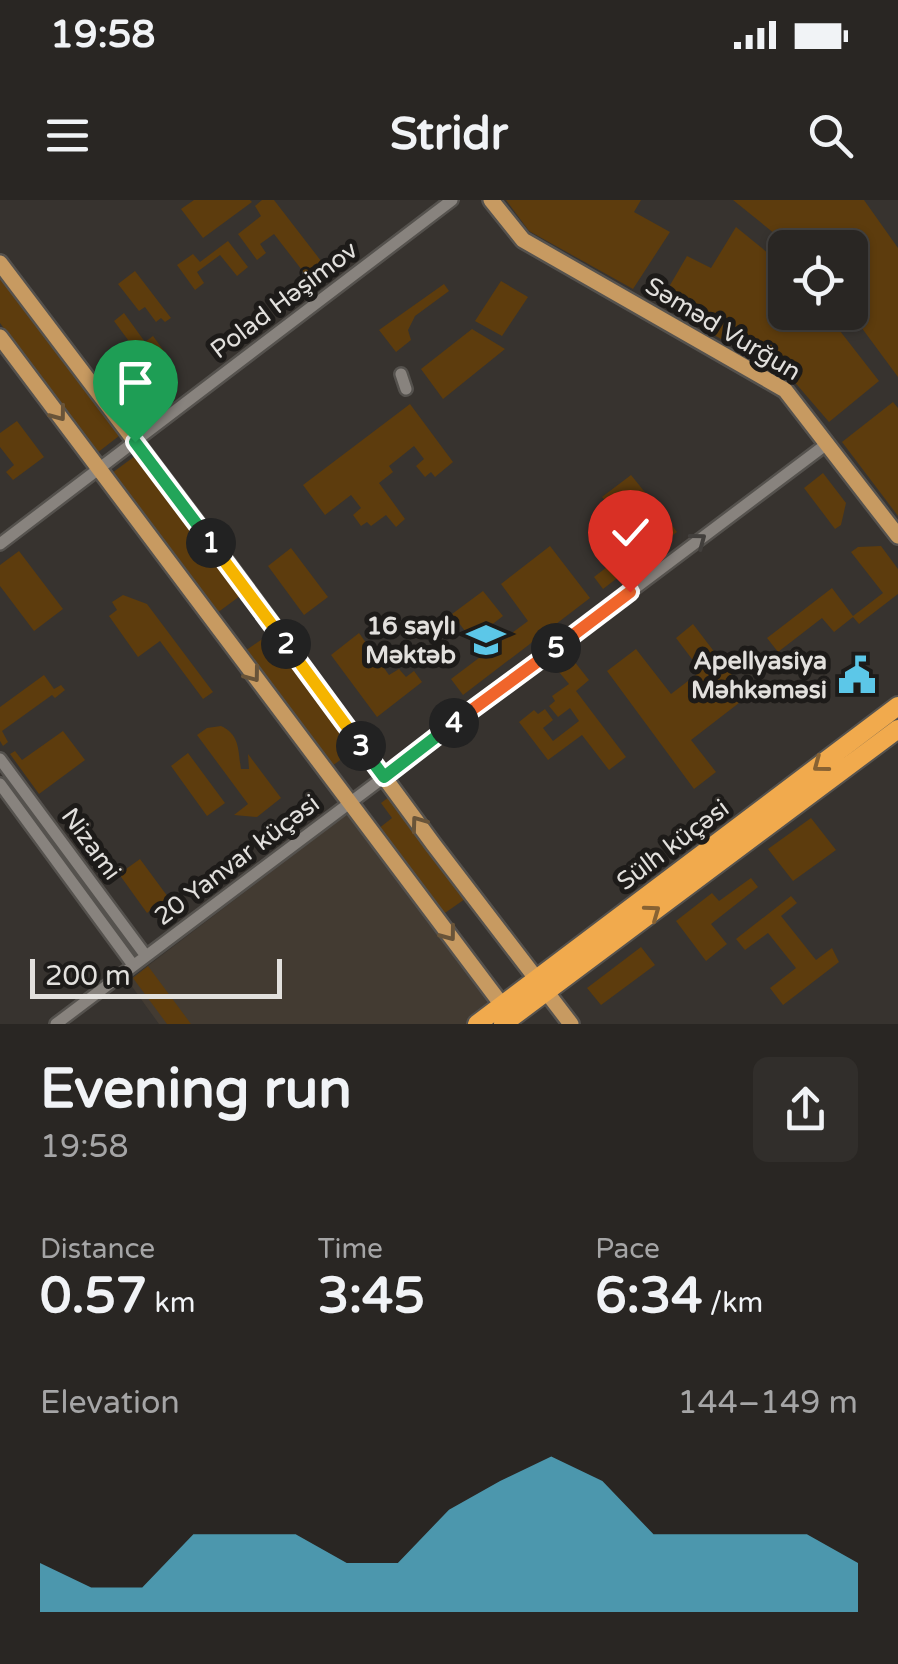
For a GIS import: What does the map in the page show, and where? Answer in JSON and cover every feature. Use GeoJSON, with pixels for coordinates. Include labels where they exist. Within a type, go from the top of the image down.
{"type":"FeatureCollection","features":[{"type":"Feature","properties":{"kind":"highway","name":"Sülh küçəsi"},"geometry":{"type":"LineString","coordinates":[[780,807],[898,706]]}},
{"type":"Feature","properties":{"kind":"highway","name":"Sülh küçəsi"},"geometry":{"type":"LineString","coordinates":[[478,1024],[508,1018],[542,985],[780,807],[898,729]]}},
{"type":"Feature","properties":{"kind":"main road","name":"Səməd Vurğun"},"geometry":{"type":"LineString","coordinates":[[491,200],[523,240],[786,390],[898,536]]}},
{"type":"Feature","properties":{"kind":"main road"},"geometry":{"type":"LineString","coordinates":[[0,263],[571,1024]]}},
{"type":"Feature","properties":{"kind":"main road"},"geometry":{"type":"LineString","coordinates":[[0,337],[508,1018]]}},
{"type":"Feature","properties":{"kind":"street","name":"Polad Həşimov"},"geometry":{"type":"LineString","coordinates":[[0,544],[452,200]]}},
{"type":"Feature","properties":{"kind":"street"},"geometry":{"type":"LineString","coordinates":[[401,374],[406,389]]}},
{"type":"Feature","properties":{"kind":"street","name":"20 Yanvar küçəsi"},"geometry":{"type":"LineString","coordinates":[[56,1024],[828,443]]}},
{"type":"Feature","properties":{"kind":"street","name":"Nizami"},"geometry":{"type":"LineString","coordinates":[[0,759],[146,956]]}},
{"type":"Feature","properties":{"kind":"street","name":"Nizami"},"geometry":{"type":"LineString","coordinates":[[0,784],[133,965]]}},
{"type":"Feature","properties":{"kind":"shaded area"},"geometry":{"type":"Polygon","coordinates":[[[194,200],[252,202],[203,238],[181,209],[194,200]]]}},
{"type":"Feature","properties":{"kind":"shaded area"},"geometry":{"type":"Polygon","coordinates":[[[262,200],[274,200],[328,270],[292,296],[287,289],[305,274],[274,234],[260,244],[266,253],[257,260],[238,234],[261,216],[255,206],[262,200]]]}},
{"type":"Feature","properties":{"kind":"shaded area"},"geometry":{"type":"Polygon","coordinates":[[[506,200],[641,200],[634,212],[670,232],[633,289],[529,231],[506,200]]]}},
{"type":"Feature","properties":{"kind":"shaded area"},"geometry":{"type":"Polygon","coordinates":[[[733,200],[864,200],[898,248],[898,377],[863,330],[868,330],[868,230],[770,230],[733,200]]]}},
{"type":"Feature","properties":{"kind":"shaded area"},"geometry":{"type":"Polygon","coordinates":[[[736,227],[768,253],[768,330],[839,330],[879,381],[829,422],[792,379],[659,304],[687,256],[711,268],[736,227]]]}},
{"type":"Feature","properties":{"kind":"shaded area"},"geometry":{"type":"Polygon","coordinates":[[[228,241],[248,267],[237,276],[220,255],[197,272],[204,283],[195,290],[177,265],[193,254],[200,262],[228,241]]]}},
{"type":"Feature","properties":{"kind":"shaded area"},"geometry":{"type":"Polygon","coordinates":[[[135,271],[171,318],[156,322],[145,307],[139,311],[118,284],[135,271]]]}},
{"type":"Feature","properties":{"kind":"shaded area"},"geometry":{"type":"Polygon","coordinates":[[[0,276],[119,436],[97,453],[0,323],[0,276]]]}},
{"type":"Feature","properties":{"kind":"shaded area"},"geometry":{"type":"Polygon","coordinates":[[[501,281],[528,297],[502,336],[475,321],[501,281]]]}},
{"type":"Feature","properties":{"kind":"shaded area"},"geometry":{"type":"Polygon","coordinates":[[[444,284],[449,291],[415,316],[408,330],[411,340],[396,352],[379,330],[444,284]]]}},
{"type":"Feature","properties":{"kind":"shaded area"},"geometry":{"type":"Polygon","coordinates":[[[124,313],[145,342],[153,336],[169,358],[151,371],[114,321],[124,313]]]}},
{"type":"Feature","properties":{"kind":"shaded area"},"geometry":{"type":"Polygon","coordinates":[[[472,329],[505,349],[443,399],[421,369],[472,329]]]}},
{"type":"Feature","properties":{"kind":"shaded area"},"geometry":{"type":"Polygon","coordinates":[[[893,402],[898,408],[898,516],[842,442],[893,402]]]}},
{"type":"Feature","properties":{"kind":"shaded area"},"geometry":{"type":"Polygon","coordinates":[[[410,404],[453,462],[435,477],[431,472],[425,477],[416,466],[424,459],[414,446],[389,466],[393,472],[379,483],[405,519],[396,527],[386,515],[371,526],[367,522],[361,526],[353,515],[361,508],[351,495],[325,515],[303,485],[410,404]]]}},
{"type":"Feature","properties":{"kind":"shaded area"},"geometry":{"type":"Polygon","coordinates":[[[17,421],[44,457],[13,480],[6,472],[14,465],[0,447],[0,433],[17,421]]]}},
{"type":"Feature","properties":{"kind":"shaded area"},"geometry":{"type":"Polygon","coordinates":[[[135,456],[240,596],[217,613],[112,473],[135,456]]]}},
{"type":"Feature","properties":{"kind":"shaded area"},"geometry":{"type":"Polygon","coordinates":[[[823,473],[846,503],[841,525],[835,529],[804,488],[823,473]]]}},
{"type":"Feature","properties":{"kind":"shaded area"},"geometry":{"type":"Polygon","coordinates":[[[631,475],[656,506],[626,528],[602,497],[631,475]]]}},
{"type":"Feature","properties":{"kind":"shaded area"},"geometry":{"type":"Polygon","coordinates":[[[668,520],[677,532],[603,589],[594,577],[668,520]]]}},
{"type":"Feature","properties":{"kind":"shaded area"},"geometry":{"type":"Polygon","coordinates":[[[550,546],[590,598],[463,695],[451,679],[528,621],[501,584],[550,546]]]}},
{"type":"Feature","properties":{"kind":"shaded area"},"geometry":{"type":"Polygon","coordinates":[[[881,546],[898,569],[898,594],[859,624],[853,617],[834,632],[822,618],[778,652],[767,638],[832,588],[853,616],[883,593],[851,552],[858,547],[881,546]]]}},
{"type":"Feature","properties":{"kind":"shaded area"},"geometry":{"type":"Polygon","coordinates":[[[291,548],[328,597],[304,615],[268,566],[291,548]]]}},
{"type":"Feature","properties":{"kind":"shaded area"},"geometry":{"type":"Polygon","coordinates":[[[19,551],[63,609],[34,631],[0,586],[0,565],[19,551]]]}},
{"type":"Feature","properties":{"kind":"shaded area"},"geometry":{"type":"Polygon","coordinates":[[[483,591],[503,616],[472,640],[452,614],[483,591]]]}},
{"type":"Feature","properties":{"kind":"shaded area"},"geometry":{"type":"Polygon","coordinates":[[[123,595],[147,604],[213,692],[203,699],[160,641],[138,657],[109,616],[117,610],[112,602],[123,595]]]}},
{"type":"Feature","properties":{"kind":"shaded area"},"geometry":{"type":"Polygon","coordinates":[[[693,624],[748,696],[691,740],[716,772],[694,789],[607,671],[636,649],[671,694],[701,671],[676,638],[693,624]]]}},
{"type":"Feature","properties":{"kind":"shaded area"},"geometry":{"type":"Polygon","coordinates":[[[359,633],[389,675],[399,669],[406,677],[414,671],[422,682],[377,717],[331,655],[359,633]]]}},
{"type":"Feature","properties":{"kind":"shaded area"},"geometry":{"type":"Polygon","coordinates":[[[268,635],[354,750],[332,766],[245,651],[268,635]]]}},
{"type":"Feature","properties":{"kind":"shaded area"},"geometry":{"type":"Polygon","coordinates":[[[574,661],[589,680],[576,691],[626,757],[609,770],[582,735],[548,760],[519,722],[534,710],[538,714],[545,709],[553,720],[543,728],[553,741],[579,721],[570,708],[558,717],[549,706],[555,701],[552,696],[569,684],[559,672],[574,661]]]}},
{"type":"Feature","properties":{"kind":"shaded area"},"geometry":{"type":"Polygon","coordinates":[[[44,675],[54,689],[61,685],[65,690],[2,731],[8,742],[3,746],[0,707],[44,675]]]}},
{"type":"Feature","properties":{"kind":"shaded area"},"geometry":{"type":"Polygon","coordinates":[[[221,726],[235,739],[241,769],[249,769],[248,754],[281,798],[257,817],[234,815],[248,804],[197,735],[207,728],[221,726]]]}},
{"type":"Feature","properties":{"kind":"shaded area"},"geometry":{"type":"Polygon","coordinates":[[[63,731],[85,760],[39,794],[10,754],[15,751],[22,760],[63,731]]]}},
{"type":"Feature","properties":{"kind":"shaded area"},"geometry":{"type":"Polygon","coordinates":[[[188,753],[225,803],[207,816],[171,766],[188,753]]]}},
{"type":"Feature","properties":{"kind":"shaded area"},"geometry":{"type":"Polygon","coordinates":[[[389,797],[465,899],[442,915],[378,829],[392,818],[381,803],[389,797]]]}},
{"type":"Feature","properties":{"kind":"shaded area"},"geometry":{"type":"Polygon","coordinates":[[[347,814],[491,1007],[469,1024],[159,1024],[128,981],[347,814]]]}},
{"type":"Feature","properties":{"kind":"shaded area"},"geometry":{"type":"Polygon","coordinates":[[[811,818],[836,850],[793,881],[768,849],[811,818]]]}},
{"type":"Feature","properties":{"kind":"shaded area"},"geometry":{"type":"Polygon","coordinates":[[[140,859],[168,897],[147,913],[119,874],[140,859]]]}},
{"type":"Feature","properties":{"kind":"shaded area"},"geometry":{"type":"Polygon","coordinates":[[[751,878],[758,887],[711,924],[727,944],[706,961],[676,921],[712,893],[719,901],[751,878]]]}},
{"type":"Feature","properties":{"kind":"shaded area"},"geometry":{"type":"Polygon","coordinates":[[[791,896],[797,903],[781,916],[816,960],[832,948],[839,962],[783,1005],[770,988],[796,968],[768,933],[745,950],[736,939],[791,896]]]}},
{"type":"Feature","properties":{"kind":"shaded area"},"geometry":{"type":"Polygon","coordinates":[[[641,947],[655,965],[601,1005],[587,988],[641,947]]]}},
{"type":"Feature","properties":{"kind":"shaded area"},"geometry":{"type":"Polygon","coordinates":[[[148,966],[191,1024],[167,1024],[133,978],[148,966]]]}},
{"type":"Feature","properties":{"kind":"place","name":"16 saylı Məktəb"},"geometry":{"type":"Point","coordinates":[486,640]}},
{"type":"Feature","properties":{"kind":"place","name":"Apellyasiya Məhkəməsi"},"geometry":{"type":"Point","coordinates":[857,675]}},
{"type":"Feature","properties":{"kind":"route"},"geometry":{"type":"LineString","coordinates":[[135,442],[384,777],[630,592]]}}]}
